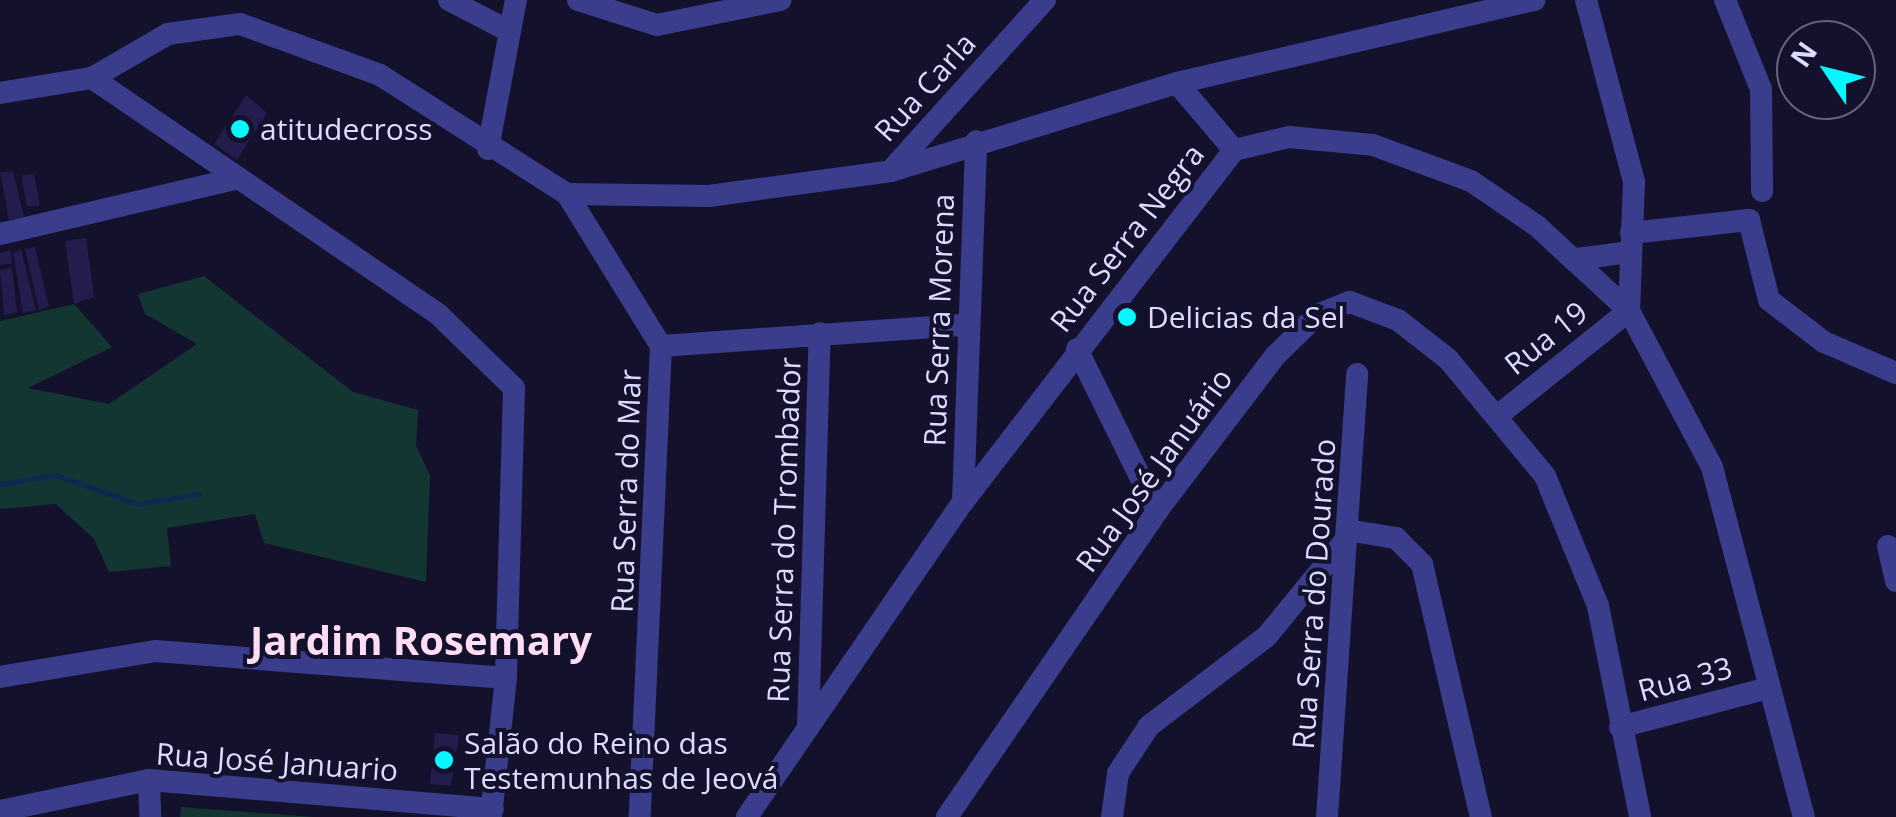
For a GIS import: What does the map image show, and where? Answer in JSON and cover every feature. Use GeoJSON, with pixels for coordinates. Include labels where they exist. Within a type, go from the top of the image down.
{"type":"FeatureCollection","features":[{"type":"Feature","properties":{"kind":"street"},"geometry":{"type":"LineString","coordinates":[[449,0],[505,29]]}},
{"type":"Feature","properties":{"kind":"street"},"geometry":{"type":"LineString","coordinates":[[488,150],[505,29],[516,0]]}},
{"type":"Feature","properties":{"kind":"street"},"geometry":{"type":"LineString","coordinates":[[578,0],[658,25],[780,0]]}},
{"type":"Feature","properties":{"kind":"street","name":"Rua Carla"},"geometry":{"type":"LineString","coordinates":[[890,170],[1045,0]]}},
{"type":"Feature","properties":{"kind":"street"},"geometry":{"type":"LineString","coordinates":[[1464,0],[1484,14]]}},
{"type":"Feature","properties":{"kind":"street"},"geometry":{"type":"LineString","coordinates":[[0,93],[92,78],[168,34],[240,24],[380,75],[488,150],[567,194],[709,196],[890,170],[1177,83],[1534,0]]}},
{"type":"Feature","properties":{"kind":"street"},"geometry":{"type":"LineString","coordinates":[[1586,0],[1634,182],[1629,311]]}},
{"type":"Feature","properties":{"kind":"street"},"geometry":{"type":"LineString","coordinates":[[1725,0],[1760,89],[1762,191]]}},
{"type":"Feature","properties":{"kind":"street"},"geometry":{"type":"LineString","coordinates":[[92,78],[482,347],[514,388],[506,678],[492,813]]}},
{"type":"Feature","properties":{"kind":"street"},"geometry":{"type":"LineString","coordinates":[[1177,83],[1234,150]]}},
{"type":"Feature","properties":{"kind":"street","name":"Rua Serra Negra"},"geometry":{"type":"LineString","coordinates":[[747,817],[963,502],[1077,349],[1234,150],[1321,138],[1427,162],[1501,200],[1577,260],[1629,311],[1712,467],[1765,688],[1804,817]]}},
{"type":"Feature","properties":{"kind":"street","name":"Rua Serra Morena"},"geometry":{"type":"LineString","coordinates":[[963,502],[965,325],[976,141]]}},
{"type":"Feature","properties":{"kind":"street"},"geometry":{"type":"LineString","coordinates":[[0,234],[239,178]]}},
{"type":"Feature","properties":{"kind":"street","name":"Rua Serra do Mar"},"geometry":{"type":"LineString","coordinates":[[567,194],[661,346],[640,817]]}},
{"type":"Feature","properties":{"kind":"street"},"geometry":{"type":"LineString","coordinates":[[1577,260],[1630,242],[1750,222],[1769,300],[1824,342],[1896,373]]}},
{"type":"Feature","properties":{"kind":"street","name":"Rua José Januário"},"geometry":{"type":"LineString","coordinates":[[947,817],[1157,511],[1299,330],[1336,306],[1398,320],[1501,413],[1573,538],[1598,606],[1640,817]]}},
{"type":"Feature","properties":{"kind":"street","name":"Rua 19"},"geometry":{"type":"LineString","coordinates":[[1501,413],[1629,311]]}},
{"type":"Feature","properties":{"kind":"street"},"geometry":{"type":"LineString","coordinates":[[661,346],[965,325]]}},
{"type":"Feature","properties":{"kind":"street","name":"Rua Serra do Trombador"},"geometry":{"type":"LineString","coordinates":[[808,728],[820,334]]}},
{"type":"Feature","properties":{"kind":"street"},"geometry":{"type":"LineString","coordinates":[[1077,349],[1157,511]]}},
{"type":"Feature","properties":{"kind":"street","name":"Rua Serra do Dourado"},"geometry":{"type":"LineString","coordinates":[[1327,817],[1353,531],[1356,374]]}},
{"type":"Feature","properties":{"kind":"street"},"geometry":{"type":"LineString","coordinates":[[1112,817],[1118,773],[1149,726],[1267,636],[1353,531],[1396,538],[1422,564],[1481,817]]}},
{"type":"Feature","properties":{"kind":"street"},"geometry":{"type":"LineString","coordinates":[[1888,546],[1896,581]]}},
{"type":"Feature","properties":{"kind":"street"},"geometry":{"type":"LineString","coordinates":[[0,677],[156,651],[506,678]]}},
{"type":"Feature","properties":{"kind":"street","name":"Rua 33"},"geometry":{"type":"LineString","coordinates":[[1620,728],[1765,688]]}},
{"type":"Feature","properties":{"kind":"street"},"geometry":{"type":"LineString","coordinates":[[148,780],[150,817]]}},
{"type":"Feature","properties":{"kind":"street","name":"Rua José Januario"},"geometry":{"type":"LineString","coordinates":[[0,811],[148,780],[492,813]]}},
{"type":"Feature","properties":{"kind":"green space"},"geometry":{"type":"Polygon","coordinates":[[[204,276],[353,392],[418,410],[416,446],[430,475],[426,582],[264,543],[255,514],[167,528],[171,566],[109,572],[94,539],[56,504],[0,509],[0,321],[74,304],[112,347],[28,388],[109,404],[197,344],[145,314],[138,294],[204,276]]]}},
{"type":"Feature","properties":{"kind":"green space"},"geometry":{"type":"Polygon","coordinates":[[[181,807],[314,817],[180,817],[181,807]]]}},
{"type":"Feature","properties":{"kind":"building","name":"atitudecross"},"geometry":{"type":"Polygon","coordinates":[[[246,95],[267,113],[237,160],[214,144],[246,95]]]}},
{"type":"Feature","properties":{"kind":"building"},"geometry":{"type":"Polygon","coordinates":[[[13,171],[24,217],[9,220],[0,172],[13,171]]]}},
{"type":"Feature","properties":{"kind":"building"},"geometry":{"type":"Polygon","coordinates":[[[34,174],[40,206],[27,206],[21,175],[34,174]]]}},
{"type":"Feature","properties":{"kind":"building"},"geometry":{"type":"Polygon","coordinates":[[[86,238],[94,297],[74,304],[65,241],[86,238]]]}},
{"type":"Feature","properties":{"kind":"building"},"geometry":{"type":"Polygon","coordinates":[[[35,247],[49,307],[39,310],[25,249],[35,247]]]}},
{"type":"Feature","properties":{"kind":"building"},"geometry":{"type":"Polygon","coordinates":[[[21,249],[36,310],[23,313],[13,253],[21,249]]]}},
{"type":"Feature","properties":{"kind":"building"},"geometry":{"type":"Polygon","coordinates":[[[11,250],[12,264],[0,265],[0,253],[11,250]]]}},
{"type":"Feature","properties":{"kind":"building"},"geometry":{"type":"Polygon","coordinates":[[[12,267],[17,313],[4,315],[0,270],[12,267]]]}},
{"type":"Feature","properties":{"kind":"building","name":"Salão do Reino das Testemunhas de Jeová"},"geometry":{"type":"Polygon","coordinates":[[[435,733],[459,735],[451,786],[430,784],[435,733]]]}},
{"type":"Feature","properties":{"kind":"waterway"},"geometry":{"type":"LineString","coordinates":[[0,484],[56,475],[138,504],[198,494]]}},
{"type":"Feature","properties":{"kind":"place","name":"atitudecross"},"geometry":{"type":"Point","coordinates":[240,129]}},
{"type":"Feature","properties":{"kind":"place","name":"Delicias da Sel"},"geometry":{"type":"Point","coordinates":[1127,317]}},
{"type":"Feature","properties":{"kind":"place","name":"Salão do Reino das Testemunhas de Jeová"},"geometry":{"type":"Point","coordinates":[444,760]}},
{"type":"Feature","properties":{"kind":"district","name":"Jardim Rosemary"},"geometry":{"type":"Point","coordinates":[421,640]}}]}
